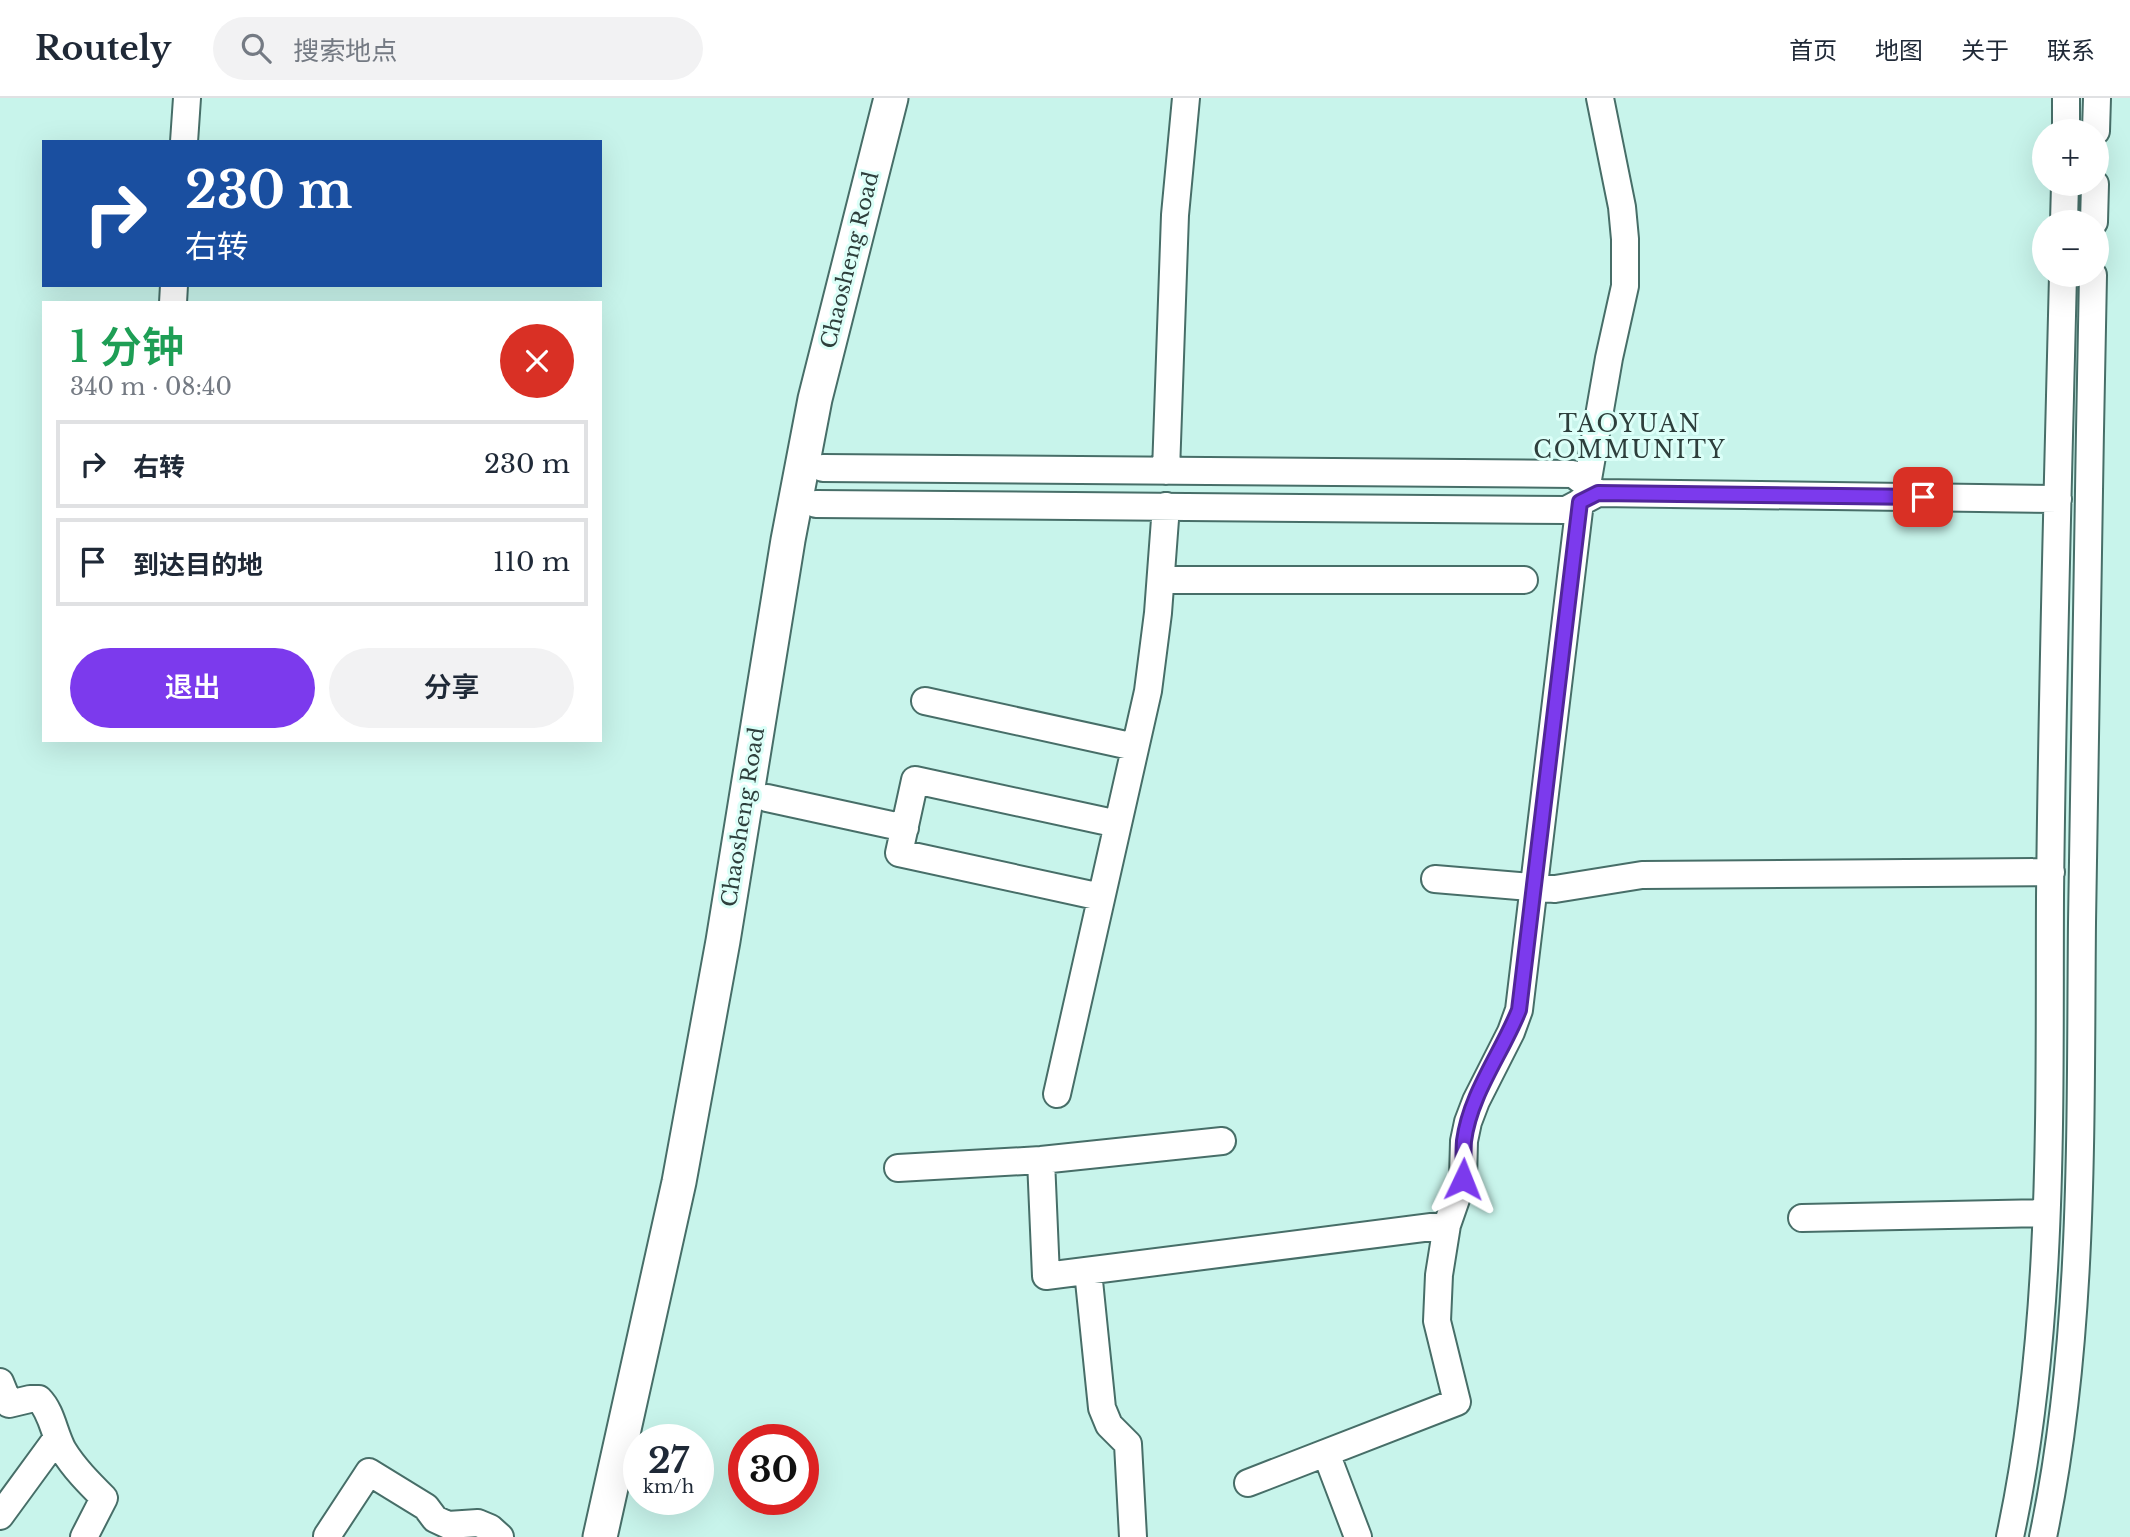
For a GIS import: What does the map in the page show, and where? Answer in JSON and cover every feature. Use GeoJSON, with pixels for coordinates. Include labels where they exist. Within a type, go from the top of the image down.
{"type":"FeatureCollection","features":[{"type":"Feature","properties":{"kind":"main road","name":"Chaosheng Road"},"geometry":{"type":"LineString","coordinates":[[600,1537],[679,1182],[723,941],[788,540],[815,399],[891,98]]}},
{"type":"Feature","properties":{"kind":"main road","name":"Chaosheng Road"},"geometry":{"type":"LineString","coordinates":[[646,1424],[700,1186],[835,404],[913,98]]}},
{"type":"Feature","properties":{"kind":"main road"},"geometry":{"type":"LineString","coordinates":[[621,1537],[626,1515]]}},
{"type":"Feature","properties":{"kind":"street"},"geometry":{"type":"LineString","coordinates":[[184,140],[187,98]]}},
{"type":"Feature","properties":{"kind":"street"},"geometry":{"type":"LineString","coordinates":[[1166,471],[1175,215],[1186,98]]}},
{"type":"Feature","properties":{"kind":"street"},"geometry":{"type":"LineString","coordinates":[[1248,1483],[1457,1402],[1437,1321],[1439,1275],[1447,1225],[1463,1179],[1464,1141],[1468,1122],[1519,1010],[1533,887],[1588,493],[1609,358],[1625,286],[1622,207],[1600,98]]}},
{"type":"Feature","properties":{"kind":"street"},"geometry":{"type":"LineString","coordinates":[[2066,98],[2066,119]]}},
{"type":"Feature","properties":{"kind":"street"},"geometry":{"type":"LineString","coordinates":[[2096,119],[2097,98]]}},
{"type":"Feature","properties":{"kind":"street"},"geometry":{"type":"LineString","coordinates":[[2010,1537],[2026,1456],[2042,1321],[2049,1119],[2063,287]]}},
{"type":"Feature","properties":{"kind":"street"},"geometry":{"type":"LineString","coordinates":[[2043,1537],[2067,1392],[2073,1322],[2080,1120],[2093,287]]}},
{"type":"Feature","properties":{"kind":"street"},"geometry":{"type":"LineString","coordinates":[[823,468],[1573,474],[1588,493]]}},
{"type":"Feature","properties":{"kind":"street"},"geometry":{"type":"LineString","coordinates":[[816,504],[1566,510],[1588,493],[2058,499]]}},
{"type":"Feature","properties":{"kind":"street"},"geometry":{"type":"LineString","coordinates":[[1057,1094],[1148,691],[1158,613],[1166,506]]}},
{"type":"Feature","properties":{"kind":"street"},"geometry":{"type":"LineString","coordinates":[[1161,580],[1524,580]]}},
{"type":"Feature","properties":{"kind":"street"},"geometry":{"type":"LineString","coordinates":[[925,701],[1135,747]]}},
{"type":"Feature","properties":{"kind":"street"},"geometry":{"type":"LineString","coordinates":[[1101,897],[899,853],[915,780],[1118,824]]}},
{"type":"Feature","properties":{"kind":"street"},"geometry":{"type":"LineString","coordinates":[[768,798],[905,828]]}},
{"type":"Feature","properties":{"kind":"street"},"geometry":{"type":"LineString","coordinates":[[1435,879],[1555,889],[1642,875],[2051,872]]}},
{"type":"Feature","properties":{"kind":"street"},"geometry":{"type":"LineString","coordinates":[[898,1168],[1041,1160],[1222,1141]]}},
{"type":"Feature","properties":{"kind":"street"},"geometry":{"type":"LineString","coordinates":[[1041,1160],[1046,1276],[1447,1225]]}},
{"type":"Feature","properties":{"kind":"street"},"geometry":{"type":"LineString","coordinates":[[1802,1218],[2045,1213]]}},
{"type":"Feature","properties":{"kind":"street"},"geometry":{"type":"LineString","coordinates":[[1088,1271],[1102,1408],[1109,1425],[1128,1444],[1133,1537]]}},
{"type":"Feature","properties":{"kind":"street"},"geometry":{"type":"LineString","coordinates":[[0,1382],[9,1404],[39,1399],[46,1406],[63,1450],[104,1498],[84,1537]]}},
{"type":"Feature","properties":{"kind":"street"},"geometry":{"type":"LineString","coordinates":[[0,1516],[57,1438]]}},
{"type":"Feature","properties":{"kind":"street"},"geometry":{"type":"LineString","coordinates":[[1326,1452],[1358,1537]]}},
{"type":"Feature","properties":{"kind":"street"},"geometry":{"type":"LineString","coordinates":[[327,1536],[369,1472],[426,1507],[435,1519],[448,1525],[478,1522],[500,1537]]}},
{"type":"Feature","properties":{"kind":"district","name":"TAOYUAN COMMUNITY"},"geometry":{"type":"Point","coordinates":[1630,437]}},
{"type":"Feature","properties":{"kind":"route"},"geometry":{"type":"LineString","coordinates":[[1463,1179],[1464,1141],[1468,1122],[1519,1010],[1580,502],[1598,493],[1923,497]]}}]}
